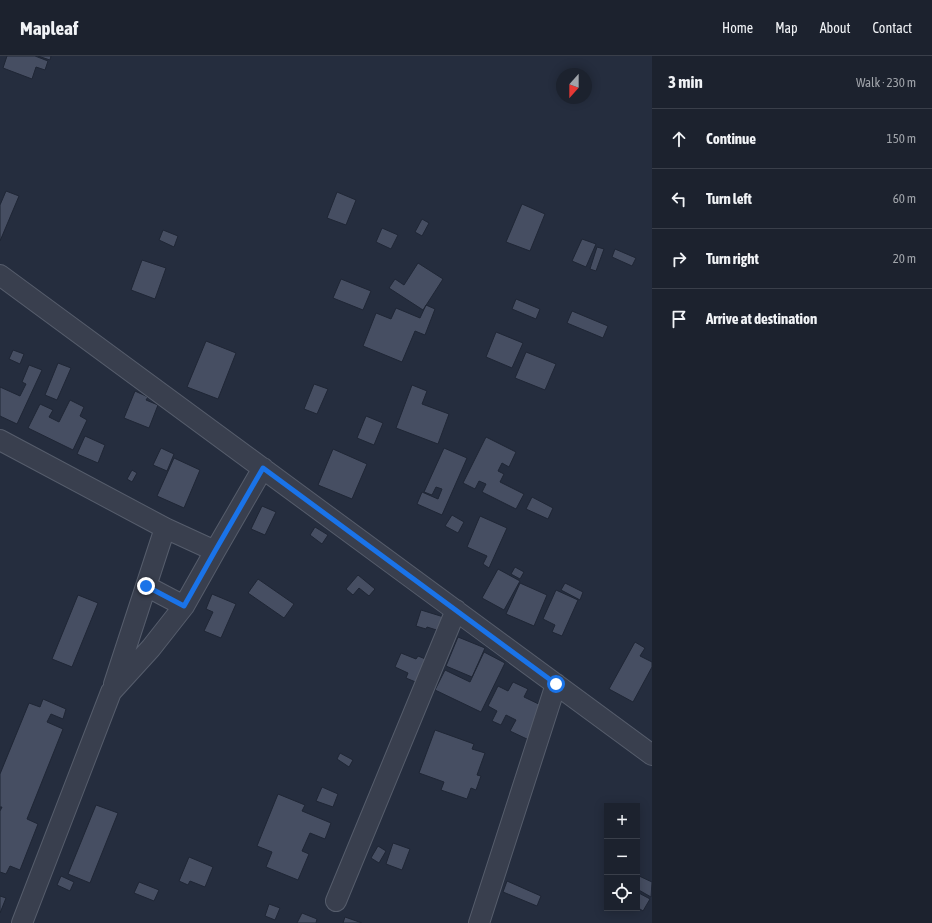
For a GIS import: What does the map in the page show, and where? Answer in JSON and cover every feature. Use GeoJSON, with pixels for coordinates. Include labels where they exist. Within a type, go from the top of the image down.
{"type":"FeatureCollection","features":[{"type":"Feature","properties":{"kind":"street"},"geometry":{"type":"LineString","coordinates":[[0,275],[652,755]]}},
{"type":"Feature","properties":{"kind":"street"},"geometry":{"type":"LineString","coordinates":[[0,440],[165,528],[215,551]]}},
{"type":"Feature","properties":{"kind":"street"},"geometry":{"type":"LineString","coordinates":[[112,692],[151,648],[184,606],[263,468]]}},
{"type":"Feature","properties":{"kind":"street"},"geometry":{"type":"LineString","coordinates":[[22,923],[112,692],[165,528]]}},
{"type":"Feature","properties":{"kind":"street"},"geometry":{"type":"LineString","coordinates":[[146,586],[184,606]]}},
{"type":"Feature","properties":{"kind":"street"},"geometry":{"type":"LineString","coordinates":[[336,901],[456,610]]}},
{"type":"Feature","properties":{"kind":"street"},"geometry":{"type":"LineString","coordinates":[[479,923],[556,684]]}},
{"type":"Feature","properties":{"kind":"building"},"geometry":{"type":"Polygon","coordinates":[[[7,56],[35,56],[48,61],[45,70],[36,67],[32,79],[3,68],[7,56]]]}},
{"type":"Feature","properties":{"kind":"building"},"geometry":{"type":"Polygon","coordinates":[[[38,56],[51,56],[50,60],[38,56]]]}},
{"type":"Feature","properties":{"kind":"building"},"geometry":{"type":"Polygon","coordinates":[[[6,191],[19,196],[0,241],[0,205],[6,191]]]}},
{"type":"Feature","properties":{"kind":"building"},"geometry":{"type":"Polygon","coordinates":[[[337,192],[356,200],[346,225],[327,218],[337,192]]]}},
{"type":"Feature","properties":{"kind":"building"},"geometry":{"type":"Polygon","coordinates":[[[522,204],[545,214],[530,251],[506,242],[522,204]]]}},
{"type":"Feature","properties":{"kind":"building"},"geometry":{"type":"Polygon","coordinates":[[[422,219],[429,223],[422,236],[415,232],[422,219]]]}},
{"type":"Feature","properties":{"kind":"building"},"geometry":{"type":"Polygon","coordinates":[[[382,228],[398,235],[391,249],[376,242],[382,228]]]}},
{"type":"Feature","properties":{"kind":"building"},"geometry":{"type":"Polygon","coordinates":[[[163,230],[178,236],[174,247],[159,240],[163,230]]]}},
{"type":"Feature","properties":{"kind":"building"},"geometry":{"type":"Polygon","coordinates":[[[582,239],[596,244],[586,267],[572,261],[582,239]]]}},
{"type":"Feature","properties":{"kind":"building"},"geometry":{"type":"Polygon","coordinates":[[[597,247],[604,249],[596,271],[590,269],[597,247]]]}},
{"type":"Feature","properties":{"kind":"building"},"geometry":{"type":"Polygon","coordinates":[[[615,249],[636,258],[632,266],[612,257],[615,249]]]}},
{"type":"Feature","properties":{"kind":"building"},"geometry":{"type":"Polygon","coordinates":[[[142,260],[166,268],[155,299],[131,290],[142,260]]]}},
{"type":"Feature","properties":{"kind":"building"},"geometry":{"type":"Polygon","coordinates":[[[418,263],[443,279],[423,310],[389,288],[395,279],[404,285],[418,263]]]}},
{"type":"Feature","properties":{"kind":"building"},"geometry":{"type":"Polygon","coordinates":[[[341,279],[371,291],[363,310],[333,298],[341,279]]]}},
{"type":"Feature","properties":{"kind":"building"},"geometry":{"type":"Polygon","coordinates":[[[516,299],[540,309],[536,319],[512,309],[516,299]]]}},
{"type":"Feature","properties":{"kind":"building"},"geometry":{"type":"Polygon","coordinates":[[[426,305],[435,309],[425,335],[415,331],[402,362],[363,346],[376,313],[391,319],[396,308],[420,318],[426,305]]]}},
{"type":"Feature","properties":{"kind":"building"},"geometry":{"type":"Polygon","coordinates":[[[572,311],[608,326],[603,338],[567,323],[572,311]]]}},
{"type":"Feature","properties":{"kind":"building"},"geometry":{"type":"Polygon","coordinates":[[[496,332],[523,343],[512,368],[486,357],[496,332]]]}},
{"type":"Feature","properties":{"kind":"building"},"geometry":{"type":"Polygon","coordinates":[[[206,341],[236,353],[218,399],[187,387],[206,341]]]}},
{"type":"Feature","properties":{"kind":"building"},"geometry":{"type":"Polygon","coordinates":[[[13,350],[24,354],[20,364],[9,359],[13,350]]]}},
{"type":"Feature","properties":{"kind":"building"},"geometry":{"type":"Polygon","coordinates":[[[526,352],[556,364],[545,390],[515,378],[526,352]]]}},
{"type":"Feature","properties":{"kind":"building"},"geometry":{"type":"Polygon","coordinates":[[[58,363],[71,368],[57,400],[45,395],[58,363]]]}},
{"type":"Feature","properties":{"kind":"building"},"geometry":{"type":"Polygon","coordinates":[[[29,365],[42,370],[17,424],[0,416],[0,387],[20,396],[26,384],[22,382],[29,365]]]}},
{"type":"Feature","properties":{"kind":"building"},"geometry":{"type":"Polygon","coordinates":[[[314,384],[328,389],[317,414],[304,409],[314,384]]]}},
{"type":"Feature","properties":{"kind":"building"},"geometry":{"type":"Polygon","coordinates":[[[412,385],[427,391],[422,404],[449,414],[438,444],[396,428],[412,385]]]}},
{"type":"Feature","properties":{"kind":"building"},"geometry":{"type":"Polygon","coordinates":[[[135,391],[148,397],[146,400],[158,405],[149,428],[124,418],[135,391]]]}},
{"type":"Feature","properties":{"kind":"building"},"geometry":{"type":"Polygon","coordinates":[[[70,400],[84,407],[80,416],[87,420],[73,450],[28,428],[40,404],[53,410],[49,417],[59,422],[70,400]]]}},
{"type":"Feature","properties":{"kind":"building"},"geometry":{"type":"Polygon","coordinates":[[[366,416],[383,423],[374,445],[357,438],[366,416]]]}},
{"type":"Feature","properties":{"kind":"building"},"geometry":{"type":"Polygon","coordinates":[[[85,436],[105,445],[98,463],[77,454],[85,436]]]}},
{"type":"Feature","properties":{"kind":"building"},"geometry":{"type":"Polygon","coordinates":[[[486,437],[516,452],[509,467],[502,463],[498,471],[504,474],[500,482],[524,494],[516,509],[482,492],[486,484],[479,481],[475,489],[463,483],[486,437]]]}},
{"type":"Feature","properties":{"kind":"building"},"geometry":{"type":"Polygon","coordinates":[[[161,448],[174,454],[167,471],[153,465],[161,448]]]}},
{"type":"Feature","properties":{"kind":"building"},"geometry":{"type":"Polygon","coordinates":[[[444,448],[467,458],[442,515],[417,504],[422,492],[438,499],[442,489],[436,487],[432,495],[424,492],[444,448]]]}},
{"type":"Feature","properties":{"kind":"building"},"geometry":{"type":"Polygon","coordinates":[[[333,449],[367,464],[352,499],[318,485],[333,449]]]}},
{"type":"Feature","properties":{"kind":"building"},"geometry":{"type":"Polygon","coordinates":[[[174,458],[200,470],[184,508],[157,496],[174,458]]]}},
{"type":"Feature","properties":{"kind":"building"},"geometry":{"type":"Polygon","coordinates":[[[132,470],[137,473],[132,482],[127,479],[132,470]]]}},
{"type":"Feature","properties":{"kind":"building"},"geometry":{"type":"Polygon","coordinates":[[[532,497],[553,508],[548,519],[526,509],[532,497]]]}},
{"type":"Feature","properties":{"kind":"building"},"geometry":{"type":"Polygon","coordinates":[[[262,506],[276,512],[265,535],[251,529],[262,506]]]}},
{"type":"Feature","properties":{"kind":"building"},"geometry":{"type":"Polygon","coordinates":[[[452,515],[464,522],[458,533],[445,526],[452,515]]]}},
{"type":"Feature","properties":{"kind":"building"},"geometry":{"type":"Polygon","coordinates":[[[480,516],[507,528],[489,568],[483,564],[487,556],[467,547],[480,516]]]}},
{"type":"Feature","properties":{"kind":"building"},"geometry":{"type":"Polygon","coordinates":[[[315,527],[328,535],[322,544],[310,535],[315,527]]]}},
{"type":"Feature","properties":{"kind":"building"},"geometry":{"type":"Polygon","coordinates":[[[515,567],[524,572],[520,579],[511,574],[515,567]]]}},
{"type":"Feature","properties":{"kind":"building"},"geometry":{"type":"Polygon","coordinates":[[[498,569],[520,581],[504,610],[482,598],[498,569]]]}},
{"type":"Feature","properties":{"kind":"building"},"geometry":{"type":"Polygon","coordinates":[[[358,575],[375,589],[369,596],[359,588],[353,595],[346,589],[358,575]]]}},
{"type":"Feature","properties":{"kind":"building"},"geometry":{"type":"Polygon","coordinates":[[[258,579],[294,604],[284,618],[248,593],[258,579]]]}},
{"type":"Feature","properties":{"kind":"building"},"geometry":{"type":"Polygon","coordinates":[[[520,583],[547,595],[534,626],[506,614],[520,583]]]}},
{"type":"Feature","properties":{"kind":"building"},"geometry":{"type":"Polygon","coordinates":[[[565,583],[583,592],[580,600],[561,590],[565,583]]]}},
{"type":"Feature","properties":{"kind":"building"},"geometry":{"type":"Polygon","coordinates":[[[556,590],[578,600],[562,636],[552,632],[555,625],[543,619],[556,590]]]}},
{"type":"Feature","properties":{"kind":"building"},"geometry":{"type":"Polygon","coordinates":[[[212,594],[236,604],[221,638],[204,631],[213,612],[206,609],[212,594]]]}},
{"type":"Feature","properties":{"kind":"building"},"geometry":{"type":"Polygon","coordinates":[[[78,595],[98,603],[72,667],[52,659],[78,595]]]}},
{"type":"Feature","properties":{"kind":"building"},"geometry":{"type":"Polygon","coordinates":[[[421,610],[447,618],[443,632],[427,627],[426,629],[416,626],[421,610]]]}},
{"type":"Feature","properties":{"kind":"building"},"geometry":{"type":"Polygon","coordinates":[[[458,637],[485,648],[472,677],[446,666],[458,637]]]}},
{"type":"Feature","properties":{"kind":"building"},"geometry":{"type":"Polygon","coordinates":[[[635,642],[645,648],[640,656],[652,662],[652,667],[633,702],[609,689],[635,642]]]}},
{"type":"Feature","properties":{"kind":"building"},"geometry":{"type":"Polygon","coordinates":[[[484,652],[505,663],[481,712],[435,690],[445,670],[470,682],[484,652]]]}},
{"type":"Feature","properties":{"kind":"building"},"geometry":{"type":"Polygon","coordinates":[[[401,653],[416,659],[418,656],[428,660],[418,683],[406,678],[408,673],[395,667],[401,653]]]}},
{"type":"Feature","properties":{"kind":"building"},"geometry":{"type":"Polygon","coordinates":[[[513,682],[528,689],[524,697],[545,707],[529,740],[510,731],[516,720],[506,715],[501,725],[492,721],[497,711],[488,706],[498,686],[508,691],[513,682]]]}},
{"type":"Feature","properties":{"kind":"building"},"geometry":{"type":"Polygon","coordinates":[[[43,699],[66,709],[63,719],[51,714],[47,722],[63,729],[27,819],[38,824],[20,870],[10,866],[6,874],[0,872],[0,811],[2,807],[0,807],[0,774],[29,703],[40,707],[43,699]]]}},
{"type":"Feature","properties":{"kind":"building"},"geometry":{"type":"Polygon","coordinates":[[[435,730],[474,744],[472,749],[485,753],[477,775],[481,776],[476,790],[471,788],[467,799],[441,790],[444,782],[419,773],[435,730]]]}},
{"type":"Feature","properties":{"kind":"building"},"geometry":{"type":"Polygon","coordinates":[[[340,753],[353,760],[349,767],[337,759],[340,753]]]}},
{"type":"Feature","properties":{"kind":"building"},"geometry":{"type":"Polygon","coordinates":[[[322,787],[338,794],[333,807],[316,801],[322,787]]]}},
{"type":"Feature","properties":{"kind":"building"},"geometry":{"type":"Polygon","coordinates":[[[278,794],[305,805],[302,811],[331,823],[325,839],[310,833],[302,851],[309,854],[298,880],[266,867],[272,852],[257,846],[278,794]]]}},
{"type":"Feature","properties":{"kind":"building"},"geometry":{"type":"Polygon","coordinates":[[[96,805],[118,813],[90,883],[68,874],[96,805]]]}},
{"type":"Feature","properties":{"kind":"building"},"geometry":{"type":"Polygon","coordinates":[[[393,843],[410,849],[402,870],[386,864],[393,843]]]}},
{"type":"Feature","properties":{"kind":"building"},"geometry":{"type":"Polygon","coordinates":[[[378,846],[386,851],[379,863],[371,858],[378,846]]]}},
{"type":"Feature","properties":{"kind":"building"},"geometry":{"type":"Polygon","coordinates":[[[189,857],[213,867],[205,887],[190,881],[188,885],[179,881],[189,857]]]}},
{"type":"Feature","properties":{"kind":"building"},"geometry":{"type":"Polygon","coordinates":[[[61,876],[74,882],[70,891],[57,885],[61,876]]]}},
{"type":"Feature","properties":{"kind":"building"},"geometry":{"type":"Polygon","coordinates":[[[640,876],[652,882],[651,897],[640,891],[640,876]]]}},
{"type":"Feature","properties":{"kind":"building"},"geometry":{"type":"Polygon","coordinates":[[[507,881],[541,896],[537,906],[503,892],[507,881]]]}},
{"type":"Feature","properties":{"kind":"building"},"geometry":{"type":"Polygon","coordinates":[[[139,882],[159,890],[154,901],[134,893],[139,882]]]}},
{"type":"Feature","properties":{"kind":"building"},"geometry":{"type":"Polygon","coordinates":[[[640,894],[650,899],[643,911],[640,909],[640,894]]]}},
{"type":"Feature","properties":{"kind":"building"},"geometry":{"type":"Polygon","coordinates":[[[0,896],[6,898],[0,913],[0,896]]]}},
{"type":"Feature","properties":{"kind":"building"},"geometry":{"type":"Polygon","coordinates":[[[269,904],[280,908],[275,920],[265,916],[269,904]]]}},
{"type":"Feature","properties":{"kind":"building"},"geometry":{"type":"Polygon","coordinates":[[[302,913],[317,919],[316,923],[297,923],[302,913]]]}},
{"type":"Feature","properties":{"kind":"building"},"geometry":{"type":"Polygon","coordinates":[[[345,917],[362,923],[343,923],[345,917]]]}},
{"type":"Feature","properties":{"kind":"route"},"geometry":{"type":"LineString","coordinates":[[146,586],[184,606],[263,468],[556,684]]}}]}
